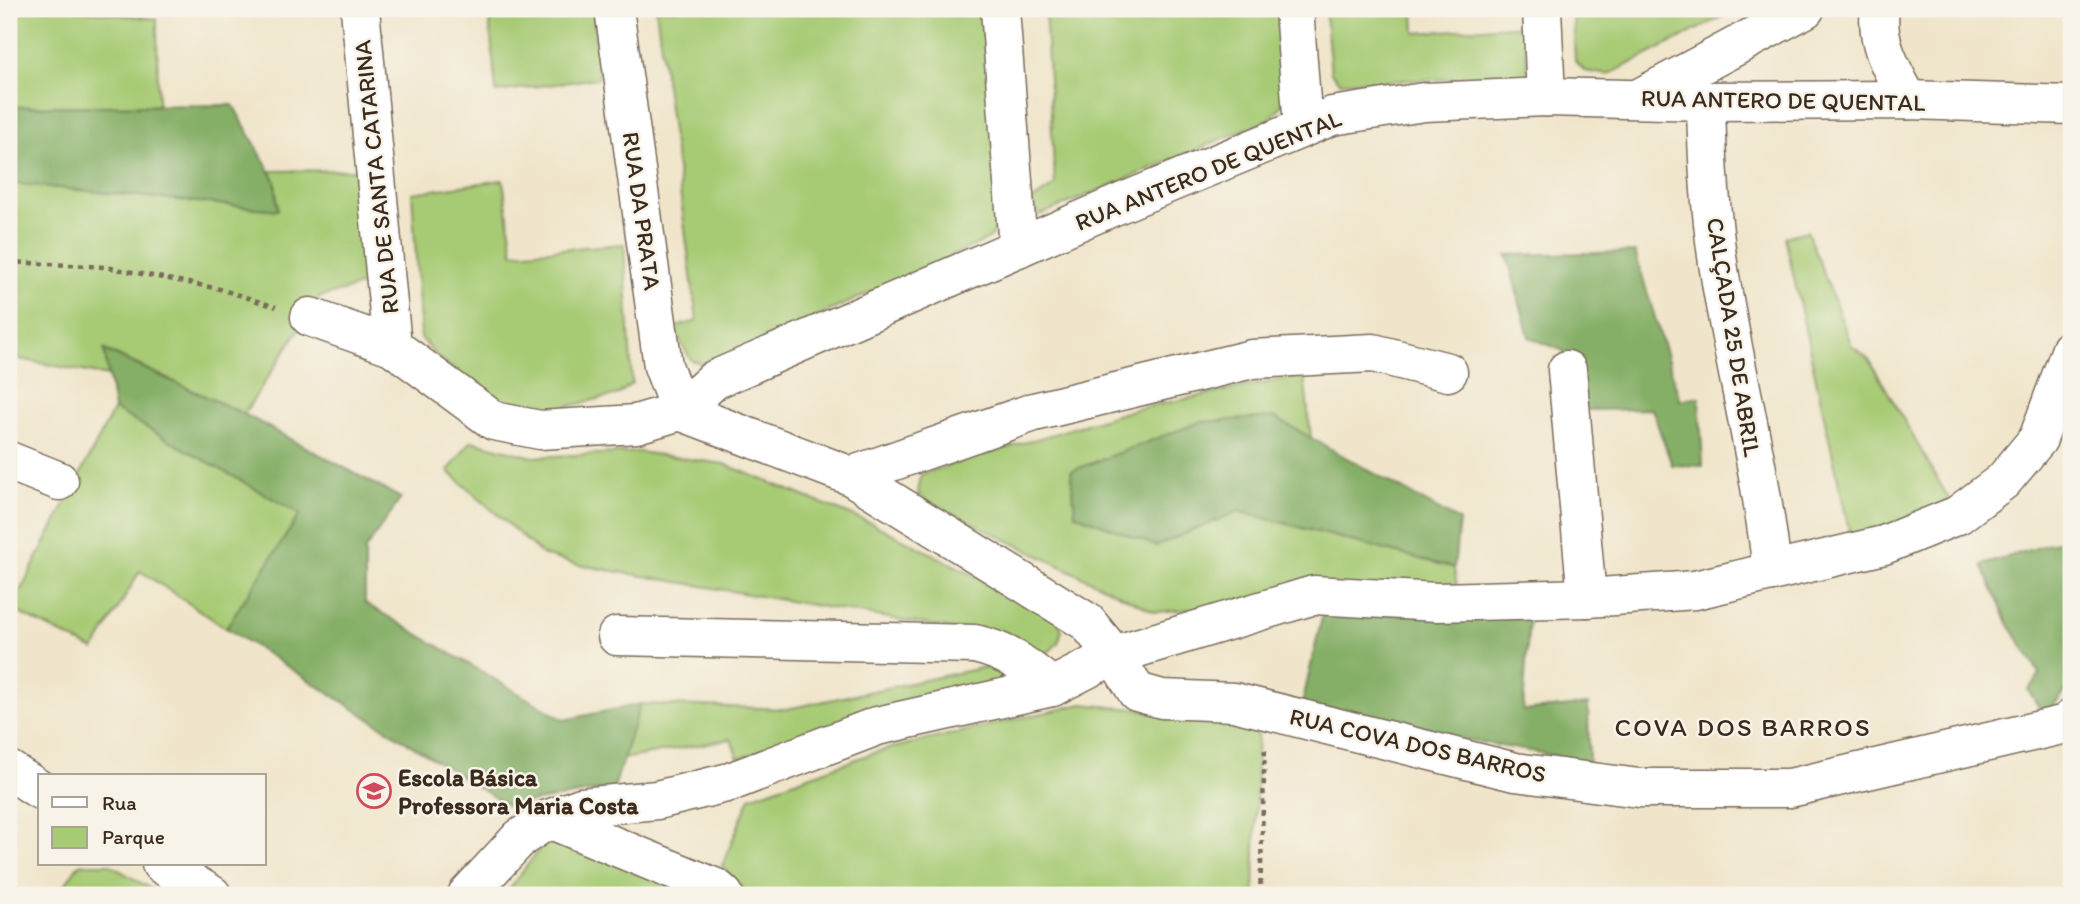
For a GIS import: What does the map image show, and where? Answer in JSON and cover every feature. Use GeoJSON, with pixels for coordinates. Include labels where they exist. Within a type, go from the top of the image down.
{"type":"FeatureCollection","features":[{"type":"Feature","properties":{"kind":"street","name":"RUA DE SANTA CATARINA"},"geometry":{"type":"LineString","coordinates":[[360,9],[393,346]]}},
{"type":"Feature","properties":{"kind":"street","name":"RUA DA PRATA"},"geometry":{"type":"LineString","coordinates":[[614,9],[663,366],[680,411]]}},
{"type":"Feature","properties":{"kind":"street"},"geometry":{"type":"LineString","coordinates":[[1000,9],[1018,248]]}},
{"type":"Feature","properties":{"kind":"street"},"geometry":{"type":"LineString","coordinates":[[1294,9],[1303,127]]}},
{"type":"Feature","properties":{"kind":"street"},"geometry":{"type":"LineString","coordinates":[[1542,9],[1546,97]]}},
{"type":"Feature","properties":{"kind":"street"},"geometry":{"type":"LineString","coordinates":[[1640,98],[1805,9]]}},
{"type":"Feature","properties":{"kind":"street"},"geometry":{"type":"LineString","coordinates":[[1880,9],[1878,22],[1883,51],[1908,100]]}},
{"type":"Feature","properties":{"kind":"street","name":"RUA ANTERO DE QUENTAL"},"geometry":{"type":"LineString","coordinates":[[680,411],[714,380],[1332,116],[1424,102],[1546,97],[1706,101],[1908,100],[2071,105]]}},
{"type":"Feature","properties":{"kind":"street","name":"CALÇADA 25 DE ABRIL"},"geometry":{"type":"LineString","coordinates":[[1706,101],[1706,146],[1721,281],[1768,532],[1772,572]]}},
{"type":"Feature","properties":{"kind":"street"},"geometry":{"type":"LineString","coordinates":[[310,317],[393,346],[494,421],[540,430],[636,424],[680,411],[851,476],[1087,622],[1114,655]]}},
{"type":"Feature","properties":{"kind":"street"},"geometry":{"type":"LineString","coordinates":[[467,895],[520,838],[549,819],[581,807],[657,800],[730,782],[877,726],[1052,687],[1114,655],[1314,595],[1437,603],[1587,598],[1695,590],[1884,545],[1958,515],[2003,481],[2038,439],[2071,349]]}},
{"type":"Feature","properties":{"kind":"street"},"geometry":{"type":"LineString","coordinates":[[851,476],[1034,412],[1252,359],[1373,353],[1448,372]]}},
{"type":"Feature","properties":{"kind":"street"},"geometry":{"type":"LineString","coordinates":[[1567,370],[1587,598]]}},
{"type":"Feature","properties":{"kind":"street"},"geometry":{"type":"LineString","coordinates":[[9,461],[59,481]]}},
{"type":"Feature","properties":{"kind":"street"},"geometry":{"type":"LineString","coordinates":[[617,636],[975,644],[997,649],[1016,658],[1052,687]]}},
{"type":"Feature","properties":{"kind":"street","name":"RUA COVA DOS BARROS"},"geometry":{"type":"LineString","coordinates":[[1114,655],[1137,692],[1162,699],[1234,702],[1515,772],[1653,788],[1790,788],[2066,724],[2071,719]]}},
{"type":"Feature","properties":{"kind":"street"},"geometry":{"type":"LineString","coordinates":[[9,771],[38,789]]}},
{"type":"Feature","properties":{"kind":"street"},"geometry":{"type":"LineString","coordinates":[[549,819],[716,888],[724,895]]}},
{"type":"Feature","properties":{"kind":"street"},"geometry":{"type":"LineString","coordinates":[[164,866],[212,895]]}},
{"type":"Feature","properties":{"kind":"path"},"geometry":{"type":"LineString","coordinates":[[9,262],[106,267],[220,289],[310,317]]}},
{"type":"Feature","properties":{"kind":"path"},"geometry":{"type":"LineString","coordinates":[[1260,895],[1267,710]]}},
{"type":"Feature","properties":{"kind":"green space"},"geometry":{"type":"Polygon","coordinates":[[[9,9],[68,9],[157,19],[158,105],[9,107],[9,9]]]}},
{"type":"Feature","properties":{"kind":"green space"},"geometry":{"type":"Polygon","coordinates":[[[555,9],[593,9],[599,78],[496,92],[489,16],[555,9]]]}},
{"type":"Feature","properties":{"kind":"green space"},"geometry":{"type":"Polygon","coordinates":[[[656,9],[982,9],[1000,217],[991,238],[708,366],[691,360],[672,328],[697,321],[656,9]]]}},
{"type":"Feature","properties":{"kind":"green space"},"geometry":{"type":"Polygon","coordinates":[[[1045,9],[1279,9],[1285,102],[1270,119],[1040,215],[1030,202],[1055,185],[1045,9]]]}},
{"type":"Feature","properties":{"kind":"green space"},"geometry":{"type":"Polygon","coordinates":[[[1325,9],[1414,9],[1415,33],[1524,25],[1528,77],[1340,82],[1331,73],[1325,9]]]}},
{"type":"Feature","properties":{"kind":"green space"},"geometry":{"type":"Polygon","coordinates":[[[1573,9],[1737,9],[1608,75],[1585,71],[1575,61],[1573,9]]]}},
{"type":"Feature","properties":{"kind":"green space"},"geometry":{"type":"Polygon","coordinates":[[[233,105],[275,180],[278,210],[9,183],[9,107],[233,105]]]}},
{"type":"Feature","properties":{"kind":"green space"},"geometry":{"type":"Polygon","coordinates":[[[356,170],[371,283],[320,297],[244,414],[105,350],[108,376],[9,357],[9,183],[278,210],[275,180],[270,171],[356,170]]]}},
{"type":"Feature","properties":{"kind":"green space"},"geometry":{"type":"Polygon","coordinates":[[[503,180],[513,253],[624,244],[632,383],[619,394],[531,415],[493,399],[436,356],[421,338],[412,193],[503,180]]]}},
{"type":"Feature","properties":{"kind":"green space"},"geometry":{"type":"Polygon","coordinates":[[[1807,231],[1852,346],[1869,359],[1950,501],[1851,539],[1785,237],[1807,231]]]}},
{"type":"Feature","properties":{"kind":"green space"},"geometry":{"type":"Polygon","coordinates":[[[1635,252],[1680,400],[1699,397],[1703,466],[1672,465],[1652,409],[1582,410],[1564,351],[1529,337],[1507,255],[1635,252]]]}},
{"type":"Feature","properties":{"kind":"green space"},"geometry":{"type":"Polygon","coordinates":[[[104,350],[244,414],[401,498],[365,550],[365,603],[564,720],[640,704],[614,788],[508,806],[226,628],[300,514],[114,409],[104,350]]]}},
{"type":"Feature","properties":{"kind":"green space"},"geometry":{"type":"Polygon","coordinates":[[[1304,375],[1311,438],[1274,417],[1156,546],[1238,511],[1454,568],[1457,587],[1155,612],[927,501],[918,493],[921,474],[1136,409],[1304,375]]]}},
{"type":"Feature","properties":{"kind":"green space"},"geometry":{"type":"Polygon","coordinates":[[[114,409],[300,514],[226,628],[140,571],[94,650],[11,609],[114,409]]]}},
{"type":"Feature","properties":{"kind":"green space"},"geometry":{"type":"Polygon","coordinates":[[[1274,417],[1459,521],[1454,568],[1239,511],[1156,546],[1075,514],[1071,471],[1200,422],[1274,417]]]}},
{"type":"Feature","properties":{"kind":"green space"},"geometry":{"type":"Polygon","coordinates":[[[471,441],[533,457],[639,452],[724,464],[873,524],[1056,617],[1062,630],[1058,643],[1044,656],[993,636],[579,565],[543,555],[448,471],[471,441]]]}},
{"type":"Feature","properties":{"kind":"green space"},"geometry":{"type":"Polygon","coordinates":[[[2071,537],[2071,686],[2044,715],[2028,690],[2040,674],[2008,623],[1982,565],[2071,537]]]}},
{"type":"Feature","properties":{"kind":"green space"},"geometry":{"type":"Polygon","coordinates":[[[1323,612],[1529,617],[1523,711],[1588,704],[1589,762],[1301,709],[1323,612]]]}},
{"type":"Feature","properties":{"kind":"green space"},"geometry":{"type":"Polygon","coordinates":[[[1010,662],[1000,682],[738,758],[731,739],[623,759],[640,704],[787,709],[1010,662]]]}},
{"type":"Feature","properties":{"kind":"green space"},"geometry":{"type":"Polygon","coordinates":[[[1082,704],[1258,721],[1254,895],[749,895],[722,866],[750,797],[879,751],[1082,704]]]}},
{"type":"Feature","properties":{"kind":"green space"},"geometry":{"type":"Polygon","coordinates":[[[558,838],[699,895],[505,895],[543,844],[558,838]]]}},
{"type":"Feature","properties":{"kind":"green space"},"geometry":{"type":"Polygon","coordinates":[[[78,866],[112,866],[161,895],[58,895],[78,866]]]}},
{"type":"Feature","properties":{"kind":"place","name":"Escola Básica Professora Maria Costa"},"geometry":{"type":"Point","coordinates":[374,791]}},
{"type":"Feature","properties":{"kind":"district","name":"COVA DOS BARROS"},"geometry":{"type":"Point","coordinates":[1743,727]}}]}
